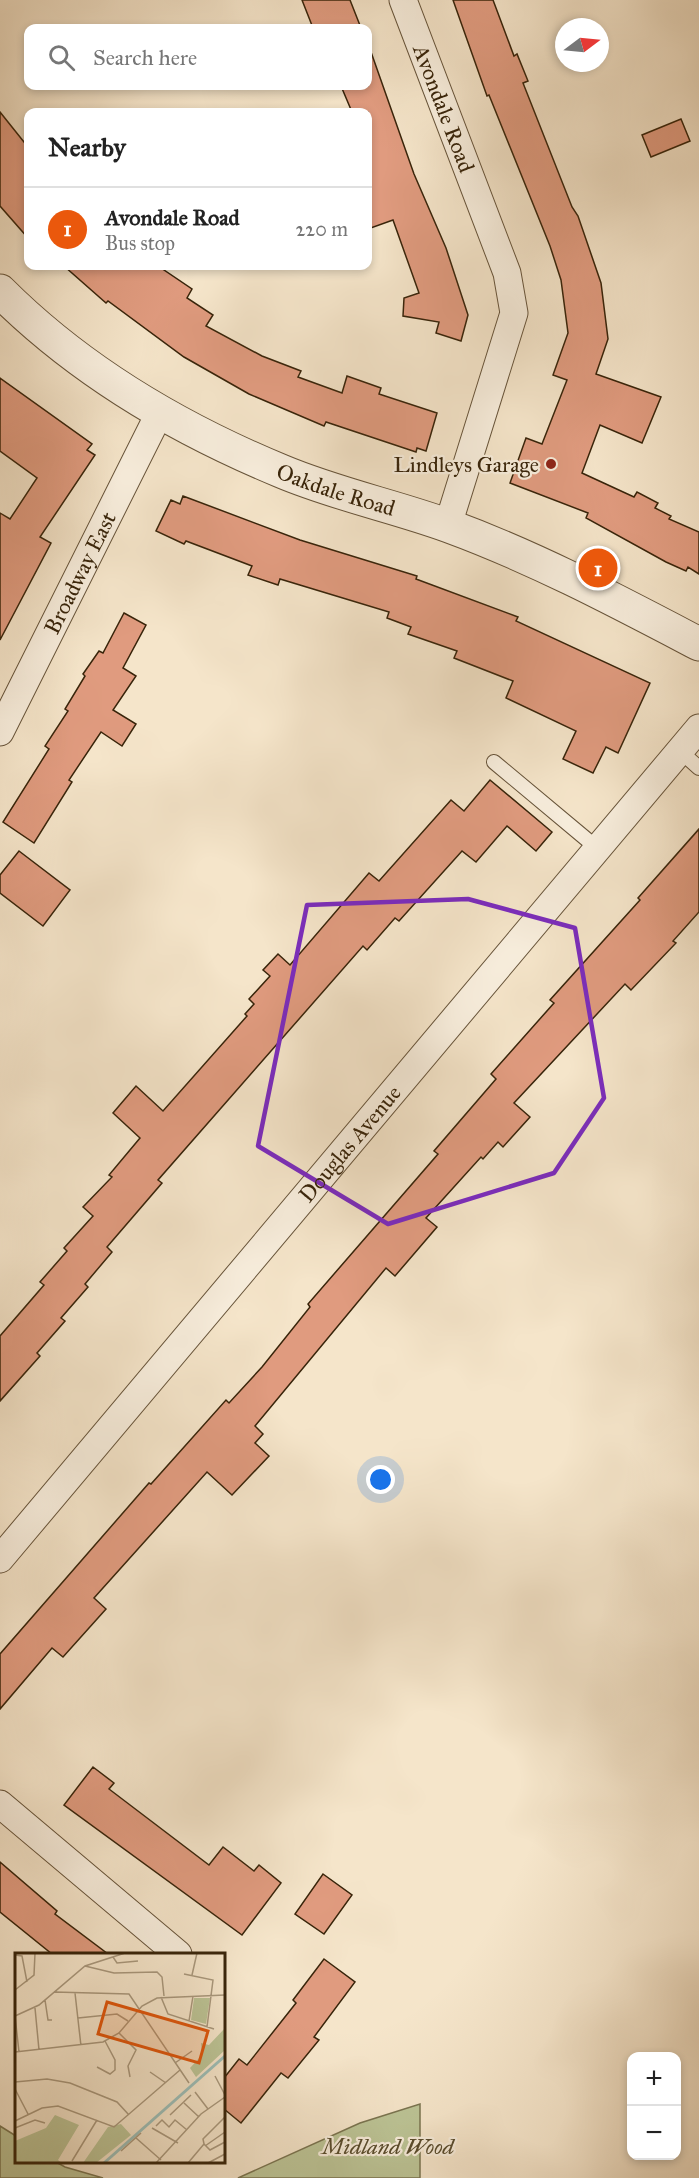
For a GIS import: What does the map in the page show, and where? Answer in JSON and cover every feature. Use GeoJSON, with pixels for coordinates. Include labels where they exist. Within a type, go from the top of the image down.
{"type":"FeatureCollection","features":[{"type":"Feature","properties":{"kind":"street","name":"Avondale Road"},"geometry":{"type":"LineString","coordinates":[[403,0],[507,273],[514,313],[448,525]]}},
{"type":"Feature","properties":{"kind":"street","name":"Oakdale Road"},"geometry":{"type":"LineString","coordinates":[[0,291],[99,376],[159,414],[282,472],[448,525],[521,554],[699,644]]}},
{"type":"Feature","properties":{"kind":"street","name":"Broadway East"},"geometry":{"type":"LineString","coordinates":[[0,732],[159,414]]}},
{"type":"Feature","properties":{"kind":"street","name":"Douglas Avenue"},"geometry":{"type":"LineString","coordinates":[[0,1559],[597,848],[689,759],[699,728]]}},
{"type":"Feature","properties":{"kind":"street"},"geometry":{"type":"LineString","coordinates":[[0,1804],[177,1953]]}},
{"type":"Feature","properties":{"kind":"lane"},"geometry":{"type":"LineString","coordinates":[[494,762],[597,848]]}},
{"type":"Feature","properties":{"kind":"highlighted area"},"geometry":{"type":"Polygon","coordinates":[[[468,899],[575,928],[604,1098],[554,1173],[388,1224],[258,1146],[307,905],[468,899]]]}},
{"type":"Feature","properties":{"kind":"green space","name":"Midland Wood"},"geometry":{"type":"Polygon","coordinates":[[[420,2104],[420,2178],[238,2178],[360,2123],[420,2104]]]}},
{"type":"Feature","properties":{"kind":"green space"},"geometry":{"type":"Polygon","coordinates":[[[0,2126],[15,2135],[15,2163],[58,2163],[103,2178],[0,2178],[0,2126]]]}},
{"type":"Feature","properties":{"kind":"building"},"geometry":{"type":"Polygon","coordinates":[[[302,0],[350,0],[359,24],[311,24],[302,0]]]}},
{"type":"Feature","properties":{"kind":"building"},"geometry":{"type":"Polygon","coordinates":[[[453,0],[493,0],[514,56],[517,54],[528,81],[523,83],[572,207],[578,216],[601,283],[608,339],[596,374],[661,397],[642,443],[600,425],[582,473],[634,497],[637,492],[658,503],[655,508],[671,516],[669,519],[699,532],[699,574],[688,567],[686,571],[666,562],[586,518],[588,513],[510,483],[526,438],[542,444],[567,380],[553,375],[568,333],[561,280],[550,246],[489,95],[487,96],[453,0]]]}},
{"type":"Feature","properties":{"kind":"building"},"geometry":{"type":"Polygon","coordinates":[[[372,55],[414,174],[446,248],[468,315],[461,341],[436,333],[439,322],[403,316],[404,298],[419,293],[393,220],[372,228],[372,108],[350,108],[343,90],[372,90],[372,55]]]}},
{"type":"Feature","properties":{"kind":"building"},"geometry":{"type":"Polygon","coordinates":[[[0,112],[24,142],[24,233],[0,206],[0,112]]]}},
{"type":"Feature","properties":{"kind":"building"},"geometry":{"type":"Polygon","coordinates":[[[681,119],[690,141],[651,157],[642,135],[681,119]]]}},
{"type":"Feature","properties":{"kind":"building"},"geometry":{"type":"Polygon","coordinates":[[[69,270],[164,270],[192,289],[187,298],[213,315],[206,326],[262,356],[301,371],[298,377],[342,393],[347,376],[381,388],[379,394],[437,413],[426,451],[417,448],[416,452],[326,422],[324,426],[249,394],[184,357],[108,301],[106,303],[69,270]]]}},
{"type":"Feature","properties":{"kind":"building"},"geometry":{"type":"Polygon","coordinates":[[[0,378],[92,444],[87,450],[95,455],[40,537],[51,543],[0,640],[0,513],[10,519],[37,478],[0,451],[0,378]]]}},
{"type":"Feature","properties":{"kind":"building"},"geometry":{"type":"Polygon","coordinates":[[[183,496],[300,540],[417,576],[416,579],[518,617],[516,621],[650,683],[618,753],[606,747],[593,773],[563,759],[576,731],[506,698],[513,681],[454,658],[457,651],[408,634],[411,627],[387,618],[389,612],[280,579],[278,585],[248,575],[252,566],[186,541],[184,544],[156,531],[171,500],[180,504],[183,496]]]}},
{"type":"Feature","properties":{"kind":"building"},"geometry":{"type":"Polygon","coordinates":[[[124,613],[146,625],[123,668],[136,676],[113,710],[136,724],[122,746],[101,732],[69,780],[72,782],[34,843],[3,822],[49,749],[45,746],[68,711],[65,709],[85,676],[83,674],[99,651],[103,653],[124,613]]]}},
{"type":"Feature","properties":{"kind":"building"},"geometry":{"type":"Polygon","coordinates":[[[490,780],[552,832],[536,851],[507,826],[476,862],[462,851],[399,921],[395,918],[367,950],[363,946],[158,1180],[162,1183],[107,1247],[112,1252],[85,1284],[88,1287],[61,1318],[65,1321],[37,1353],[40,1356],[0,1401],[0,1336],[44,1285],[40,1282],[67,1251],[64,1248],[93,1216],[83,1207],[112,1177],[109,1175],[140,1138],[113,1113],[136,1086],[163,1111],[247,1016],[245,1014],[254,1004],[249,999],[270,976],[263,970],[278,954],[290,965],[369,873],[379,881],[451,800],[464,811],[490,780]]]}},
{"type":"Feature","properties":{"kind":"building"},"geometry":{"type":"Polygon","coordinates":[[[699,829],[699,912],[673,941],[676,943],[631,990],[625,984],[514,1103],[530,1117],[503,1147],[498,1142],[483,1159],[481,1157],[426,1218],[437,1227],[395,1276],[386,1268],[255,1426],[263,1434],[255,1443],[269,1456],[232,1495],[207,1472],[94,1598],[106,1609],[63,1657],[52,1648],[0,1709],[0,1654],[149,1483],[151,1484],[226,1400],[229,1403],[262,1367],[310,1307],[308,1304],[438,1154],[434,1151],[496,1079],[491,1074],[554,1003],[550,1000],[640,900],[638,898],[699,829]]]}},
{"type":"Feature","properties":{"kind":"building"},"geometry":{"type":"Polygon","coordinates":[[[19,851],[70,890],[43,926],[0,893],[0,875],[19,851]]]}},
{"type":"Feature","properties":{"kind":"building"},"geometry":{"type":"Polygon","coordinates":[[[93,1767],[114,1783],[109,1789],[209,1865],[223,1847],[254,1871],[259,1865],[281,1883],[242,1935],[64,1805],[93,1767]]]}},
{"type":"Feature","properties":{"kind":"building"},"geometry":{"type":"Polygon","coordinates":[[[0,1862],[57,1911],[55,1914],[107,1953],[51,1953],[0,1912],[0,1862]]]}},
{"type":"Feature","properties":{"kind":"building"},"geometry":{"type":"Polygon","coordinates":[[[323,1874],[352,1895],[324,1934],[295,1914],[323,1874]]]}},
{"type":"Feature","properties":{"kind":"building"},"geometry":{"type":"Polygon","coordinates":[[[324,1959],[355,1982],[314,2037],[319,2040],[288,2078],[281,2073],[241,2123],[225,2110],[225,2077],[239,2059],[247,2065],[296,2003],[293,2000],[324,1959]]]}},
{"type":"Feature","properties":{"kind":"place","name":"Lindleys Garage"},"geometry":{"type":"Point","coordinates":[551,464]}},
{"type":"Feature","properties":{"kind":"place","name":"Avondale Road"},"geometry":{"type":"Point","coordinates":[598,568]}}]}
